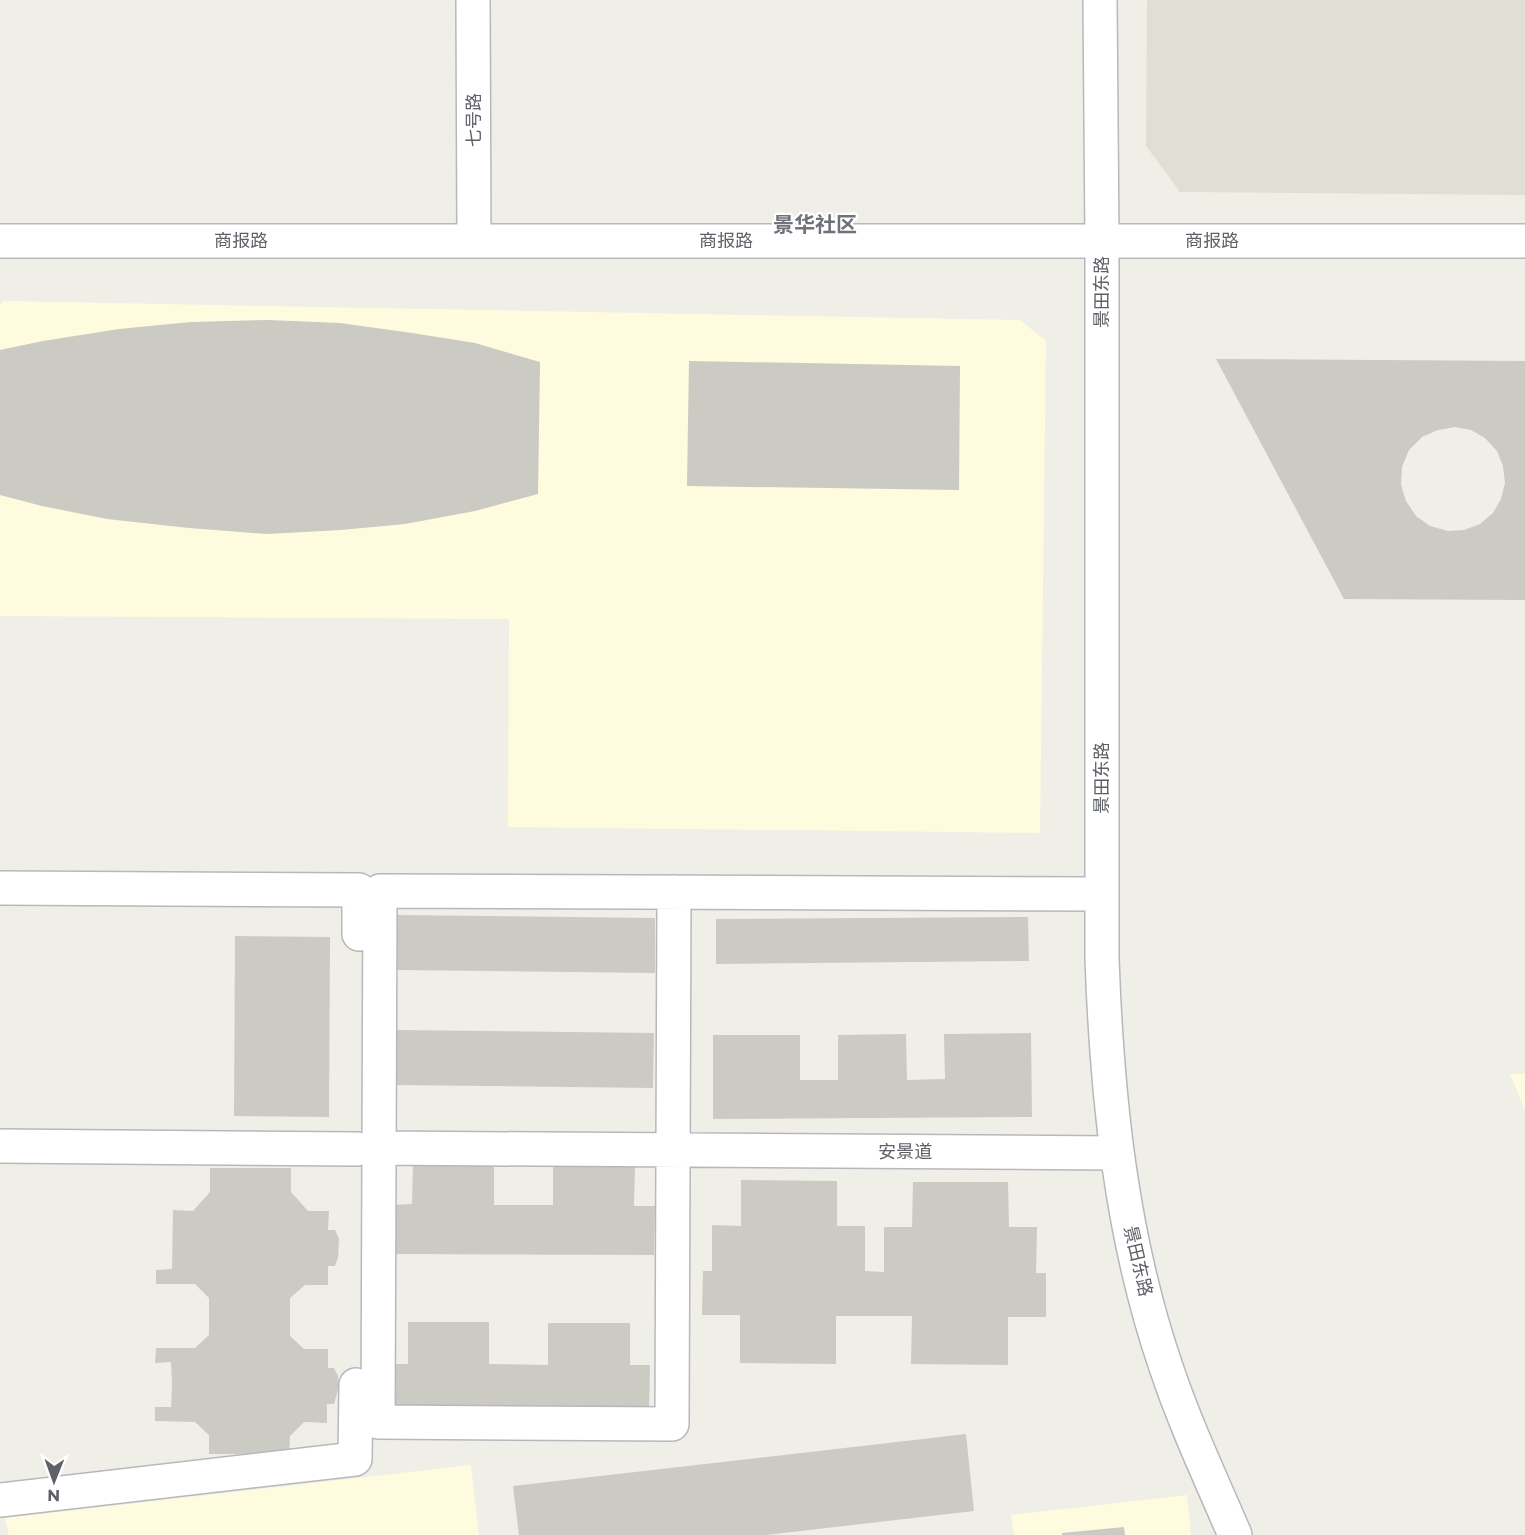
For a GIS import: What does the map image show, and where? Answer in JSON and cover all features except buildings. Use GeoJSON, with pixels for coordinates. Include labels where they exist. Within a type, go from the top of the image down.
{"type":"FeatureCollection","features":[{"type":"Feature","properties":{"kind":"street","name":"七号路"},"geometry":{"type":"LineString","coordinates":[[473,0],[474,241]]}},
{"type":"Feature","properties":{"kind":"street","name":"景田东路"},"geometry":{"type":"LineString","coordinates":[[1100,0],[1102,959],[1109,1088],[1117,1153],[1132,1239],[1153,1324],[1180,1407],[1235,1535]]}},
{"type":"Feature","properties":{"kind":"street","name":"商报路"},"geometry":{"type":"LineString","coordinates":[[0,241],[1525,241]]}},
{"type":"Feature","properties":{"kind":"street"},"geometry":{"type":"LineString","coordinates":[[0,888],[359,890],[378,1422],[448,1423],[672,1424],[683,1150],[674,892]]}},
{"type":"Feature","properties":{"kind":"street"},"geometry":{"type":"LineString","coordinates":[[0,1500],[355,1459],[380,891],[1102,894]]}},
{"type":"Feature","properties":{"kind":"street","name":"安景道"},"geometry":{"type":"LineString","coordinates":[[0,1146],[1117,1153]]}},
{"type":"Feature","properties":{"kind":"shaded area"},"geometry":{"type":"Polygon","coordinates":[[[1147,0],[1525,0],[1525,195],[1180,192],[1146,146],[1147,0]]]}},
{"type":"Feature","properties":{"kind":"shaded area"},"geometry":{"type":"Polygon","coordinates":[[[3,301],[1020,320],[1046,341],[1040,833],[508,827],[509,619],[0,616],[0,304],[3,301]]]}},
{"type":"Feature","properties":{"kind":"shaded area"},"geometry":{"type":"Polygon","coordinates":[[[1510,1074],[1525,1074],[1525,1110],[1510,1074]]]}},
{"type":"Feature","properties":{"kind":"shaded area"},"geometry":{"type":"Polygon","coordinates":[[[471,1465],[479,1535],[9,1535],[5,1518],[471,1465]]]}},
{"type":"Feature","properties":{"kind":"shaded area"},"geometry":{"type":"Polygon","coordinates":[[[1187,1495],[1191,1535],[1014,1535],[1011,1515],[1187,1495]]]}},
{"type":"Feature","properties":{"kind":"district","name":"景华社区"},"geometry":{"type":"Point","coordinates":[815,224]}}]}
